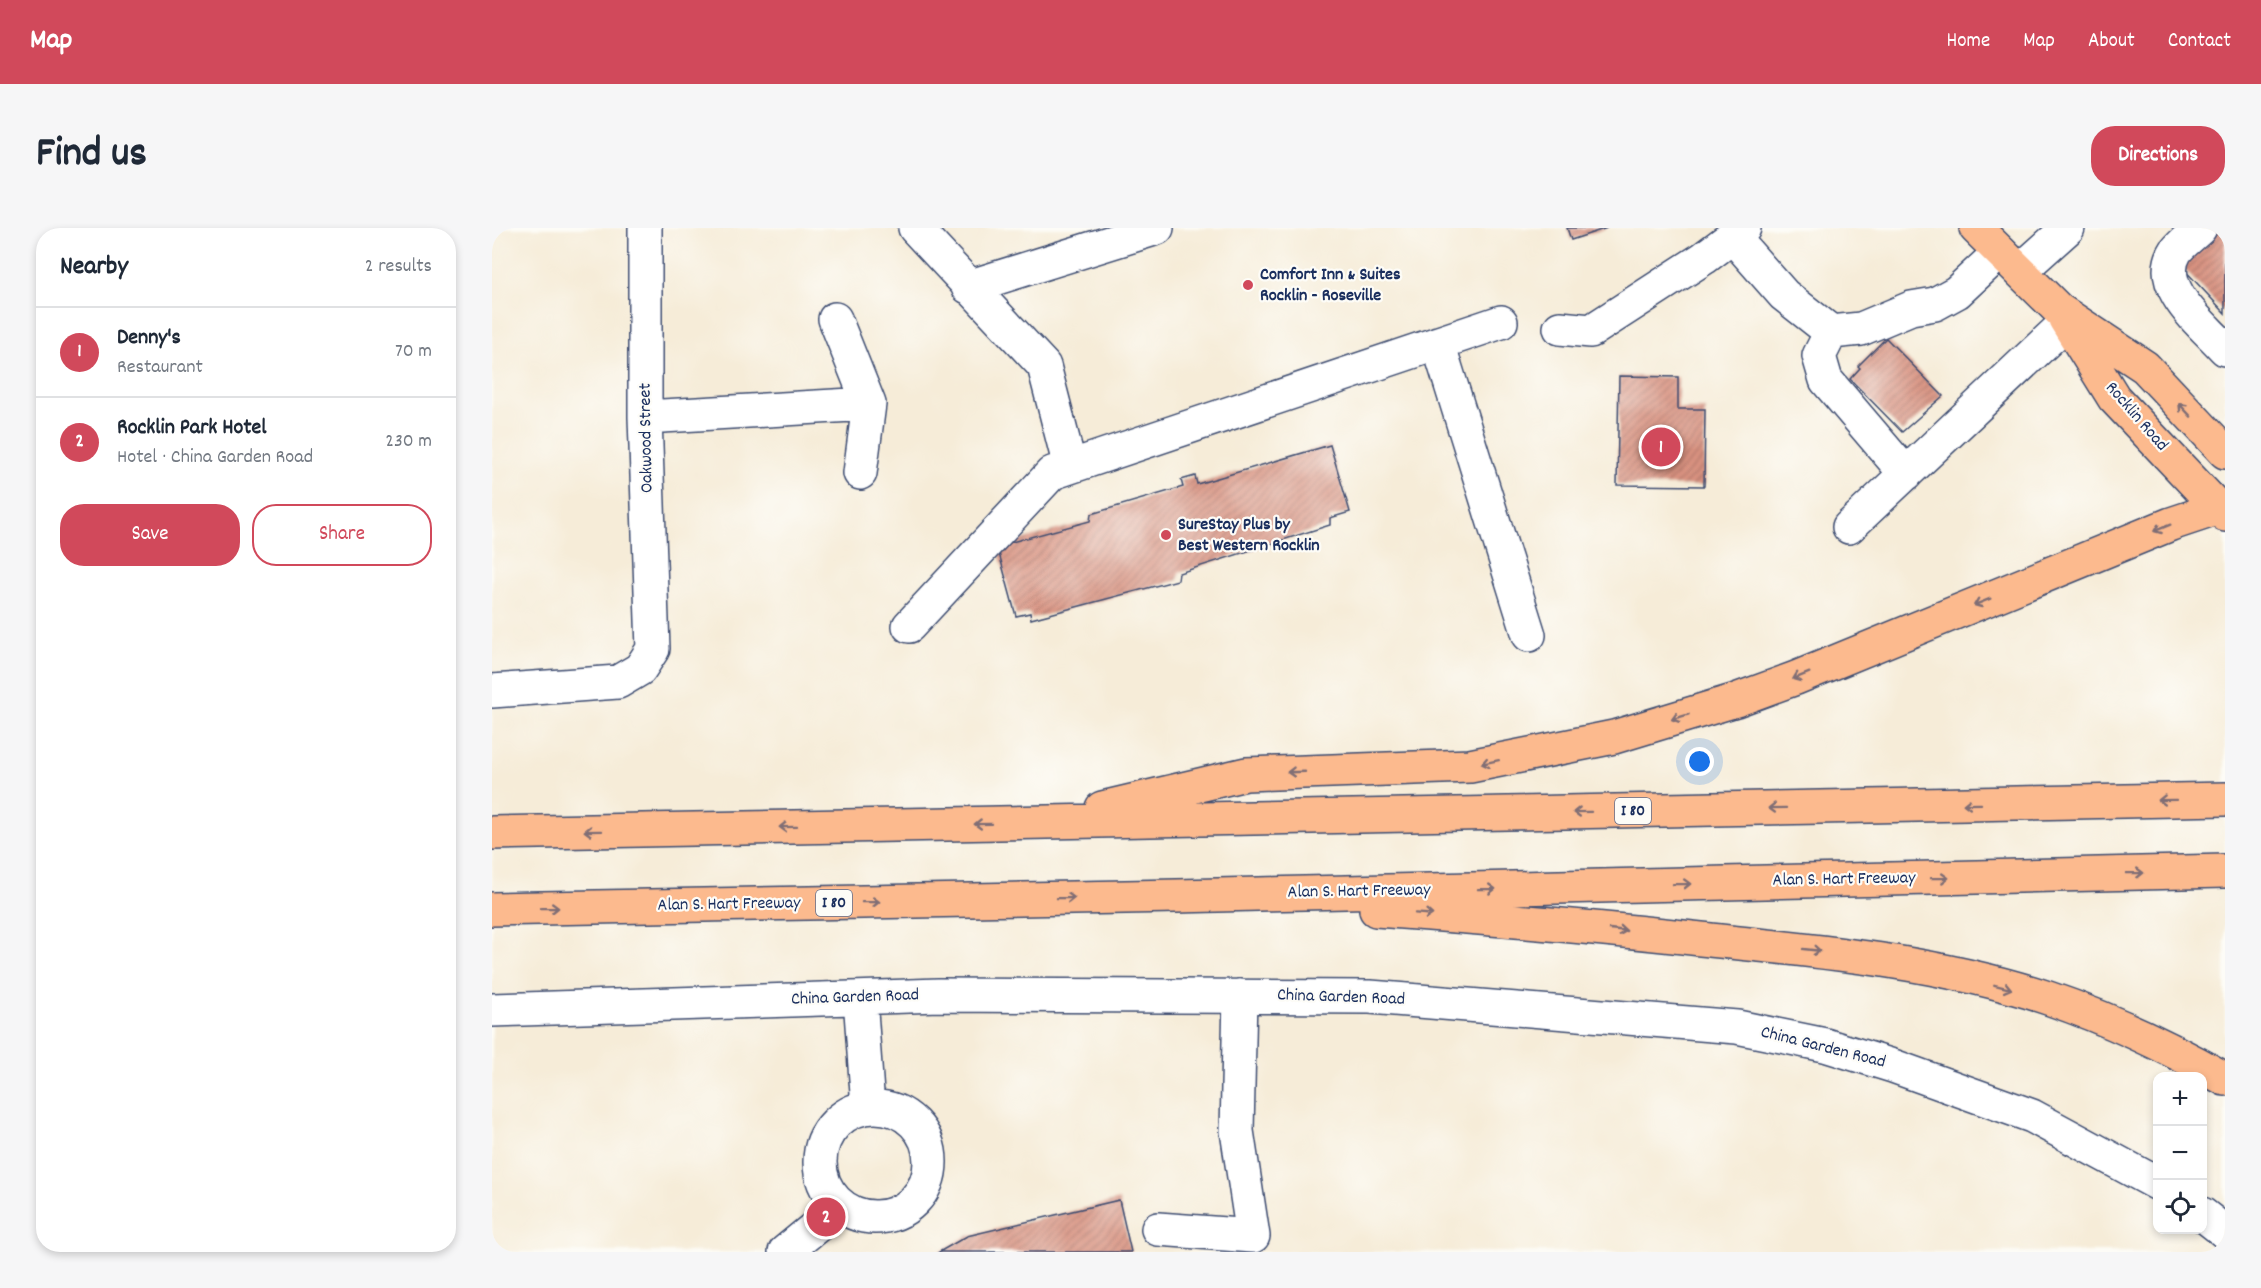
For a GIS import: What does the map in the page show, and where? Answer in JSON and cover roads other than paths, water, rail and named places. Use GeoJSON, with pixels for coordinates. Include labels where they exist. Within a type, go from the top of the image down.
{"type":"FeatureCollection","features":[{"type":"Feature","properties":{"kind":"main road","name":"Rocklin Road"},"geometry":{"type":"LineString","coordinates":[[1976,228],[2063,316],[2114,398],[2222,509]]}},
{"type":"Feature","properties":{"kind":"main road","name":"Rocklin Road"},"geometry":{"type":"LineString","coordinates":[[2063,316],[2145,367],[2225,452]]}},
{"type":"Feature","properties":{"kind":"main road"},"geometry":{"type":"LineString","coordinates":[[1042,823],[1246,774],[1470,766],[1614,736],[1736,700],[1796,678],[2222,509]]}},
{"type":"Feature","properties":{"kind":"main road","name":"I 80"},"geometry":{"type":"LineString","coordinates":[[492,833],[2225,799]]}},
{"type":"Feature","properties":{"kind":"main road","name":"Alan S. Hart Freeway"},"geometry":{"type":"LineString","coordinates":[[492,909],[1177,896],[2225,871]]}},
{"type":"Feature","properties":{"kind":"main road"},"geometry":{"type":"LineString","coordinates":[[1177,896],[1539,922],[1831,952],[1939,971],[2047,998],[2121,1026],[2225,1079]]}},
{"type":"Feature","properties":{"kind":"street","name":"Oakwood Street"},"geometry":{"type":"LineString","coordinates":[[492,691],[618,682],[640,669],[653,649],[645,417],[645,228]]}},
{"type":"Feature","properties":{"kind":"street"},"geometry":{"type":"LineString","coordinates":[[915,228],[1044,366],[1070,467]]}},
{"type":"Feature","properties":{"kind":"street"},"geometry":{"type":"LineString","coordinates":[[968,287],[1157,228]]}},
{"type":"Feature","properties":{"kind":"street"},"geometry":{"type":"LineString","coordinates":[[1560,328],[1591,331],[1738,232],[1784,296],[1831,332],[1861,329],[1911,308],[1935,304],[2068,228]]}},
{"type":"Feature","properties":{"kind":"street"},"geometry":{"type":"LineString","coordinates":[[2200,228],[2176,251],[2169,272],[2175,292],[2225,349]]}},
{"type":"Feature","properties":{"kind":"street"},"geometry":{"type":"LineString","coordinates":[[1849,527],[1906,474],[2063,316]]}},
{"type":"Feature","properties":{"kind":"street"},"geometry":{"type":"LineString","coordinates":[[835,319],[869,404],[860,473]]}},
{"type":"Feature","properties":{"kind":"street"},"geometry":{"type":"LineString","coordinates":[[909,626],[1052,473],[1501,322]]}},
{"type":"Feature","properties":{"kind":"street"},"geometry":{"type":"LineString","coordinates":[[1831,332],[1819,356],[1827,380],[1906,474]]}},
{"type":"Feature","properties":{"kind":"street"},"geometry":{"type":"LineString","coordinates":[[1438,343],[1529,635]]}},
{"type":"Feature","properties":{"kind":"street"},"geometry":{"type":"LineString","coordinates":[[645,417],[869,404]]}},
{"type":"Feature","properties":{"kind":"street","name":"China Garden Road"},"geometry":{"type":"LineString","coordinates":[[492,1010],[939,995],[1370,997],[1737,1028],[1825,1045],[1893,1066],[2032,1116],[2153,1182]]}},
{"type":"Feature","properties":{"kind":"street"},"geometry":{"type":"LineString","coordinates":[[1158,1229],[1253,1236],[1237,1131],[1240,996]]}},
{"type":"Feature","properties":{"kind":"street"},"geometry":{"type":"LineString","coordinates":[[860,998],[868,1107]]}},
{"type":"Feature","properties":{"kind":"street"},"geometry":{"type":"LineString","coordinates":[[868,1107],[890,1108],[909,1118],[924,1134],[931,1155],[929,1177],[920,1196],[903,1211],[882,1218],[860,1216],[841,1206],[827,1190],[820,1169],[821,1147],[831,1128],[848,1113],[868,1107]]}},
{"type":"Feature","properties":{"kind":"street"},"geometry":{"type":"LineString","coordinates":[[785,1252],[841,1206]]}},
{"type":"Feature","properties":{"kind":"street"},"geometry":{"type":"LineString","coordinates":[[2207,1218],[2225,1232]]}},
{"type":"Feature","properties":{"kind":"place","name":"Comfort Inn & Suites Rocklin - Roseville"},"geometry":{"type":"Point","coordinates":[1248,285]}},
{"type":"Feature","properties":{"kind":"place","name":"Denny's"},"geometry":{"type":"Point","coordinates":[1661,447]}},
{"type":"Feature","properties":{"kind":"place","name":"SureStay Plus by Best Western Rocklin"},"geometry":{"type":"Point","coordinates":[1166,535]}},
{"type":"Feature","properties":{"kind":"place","name":"Rocklin Park Hotel"},"geometry":{"type":"Point","coordinates":[826,1217]}}]}
